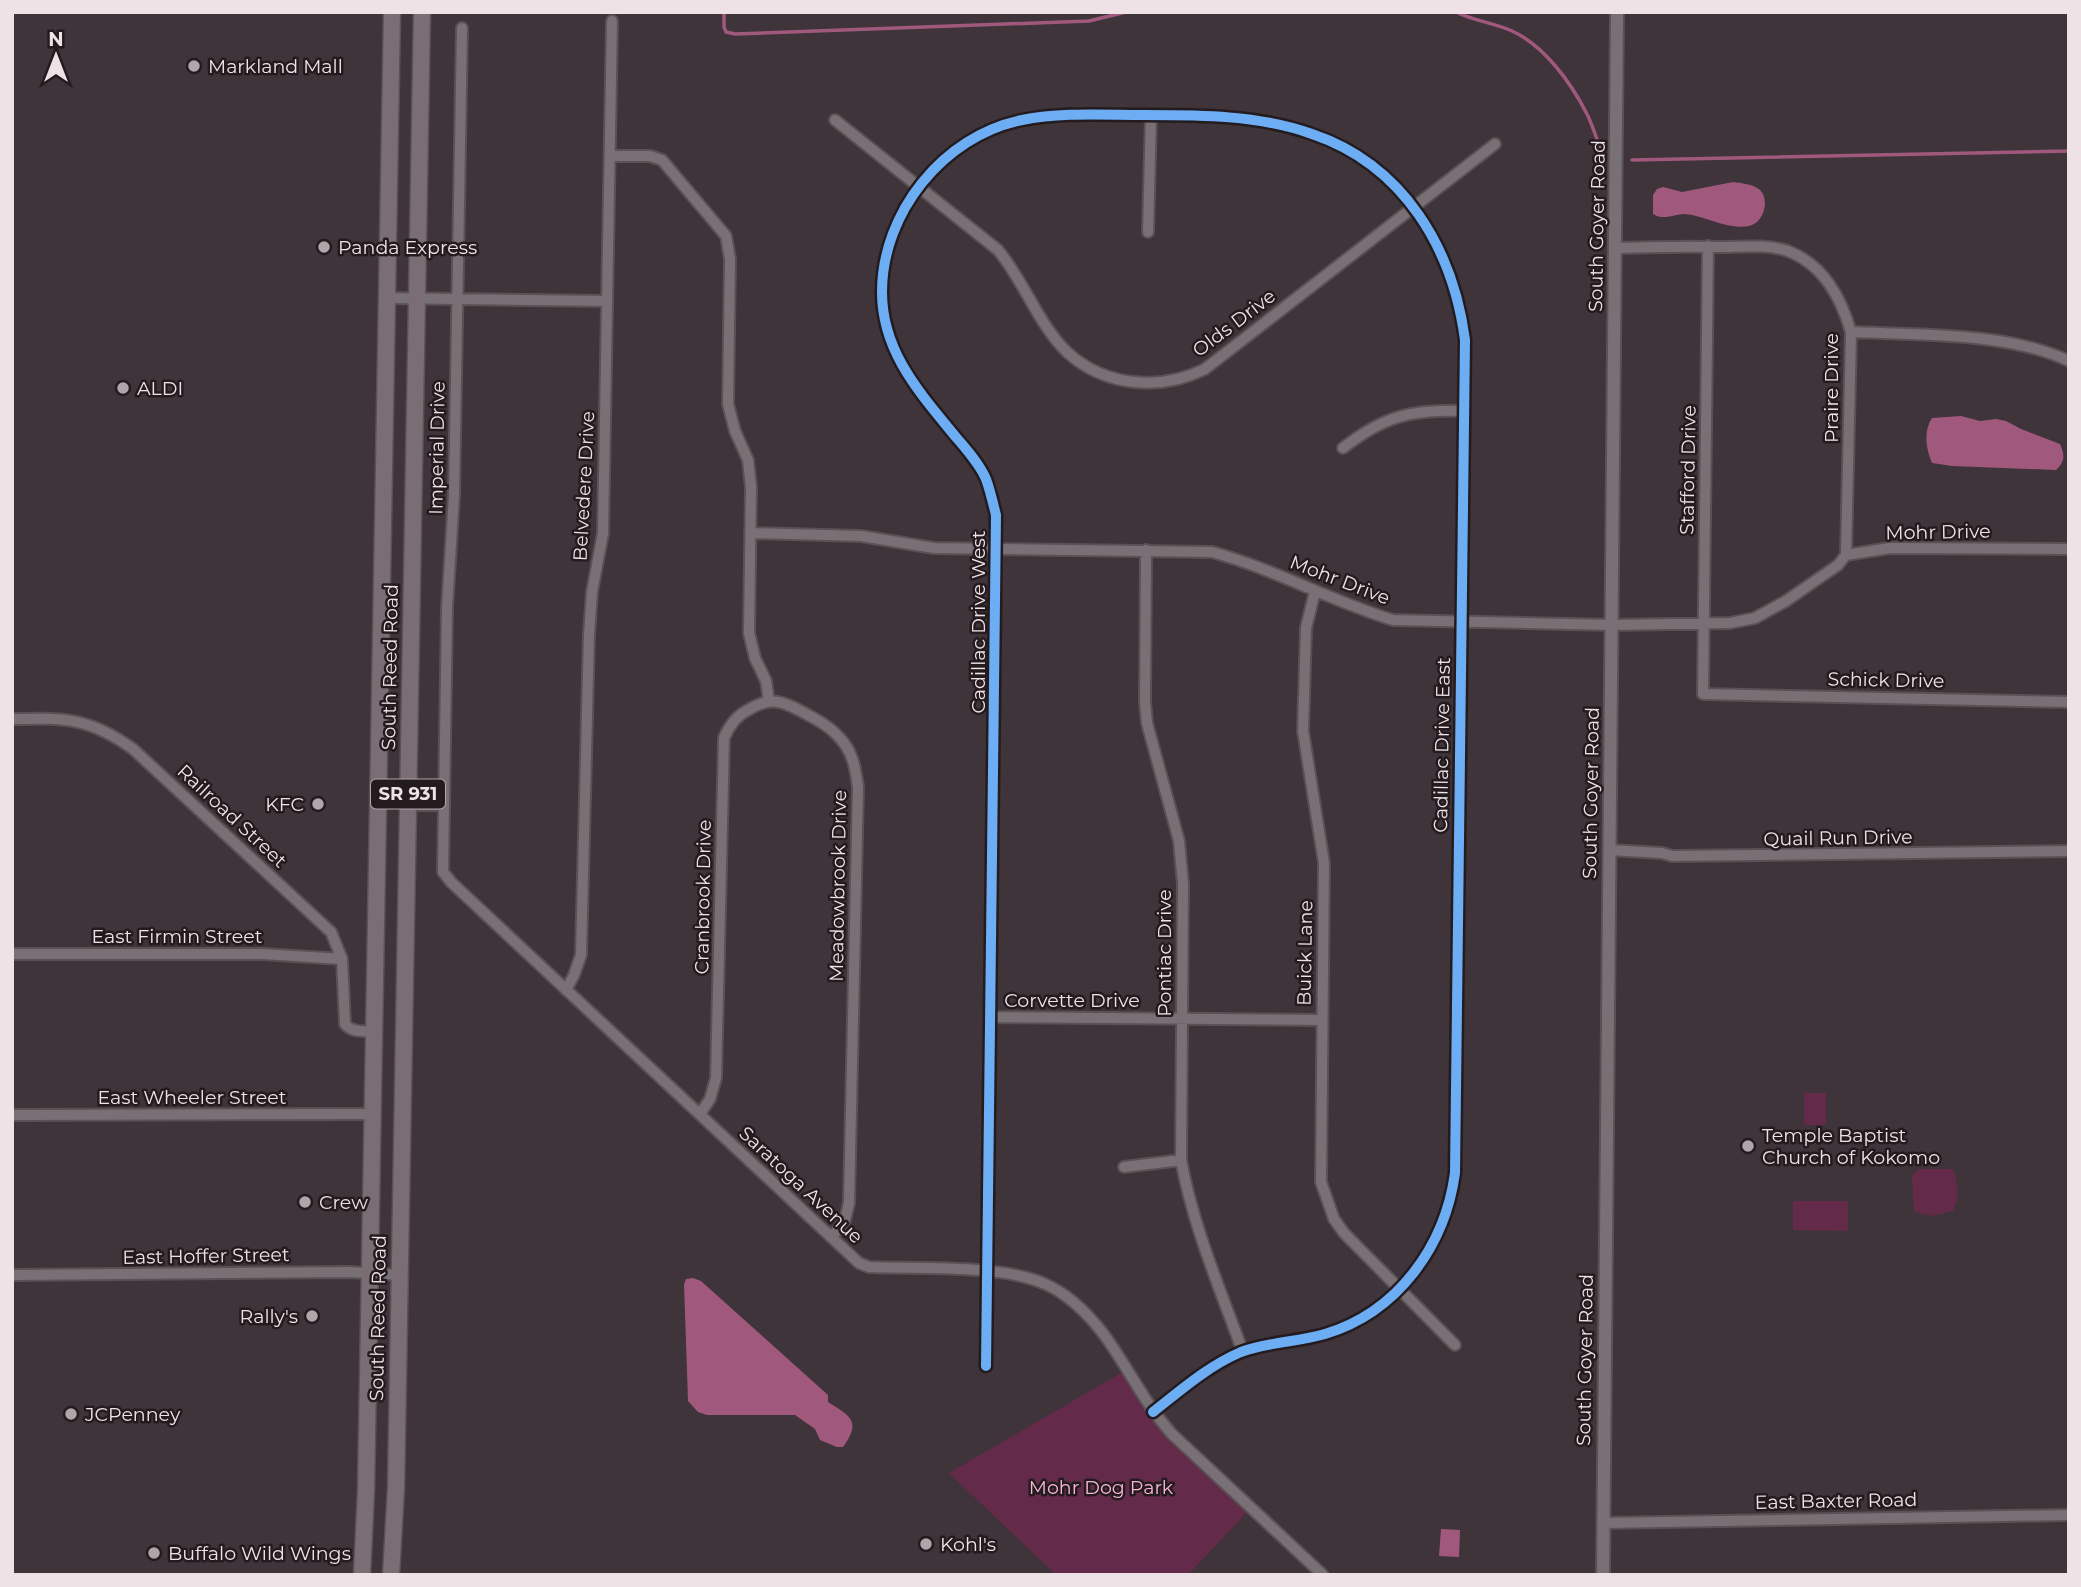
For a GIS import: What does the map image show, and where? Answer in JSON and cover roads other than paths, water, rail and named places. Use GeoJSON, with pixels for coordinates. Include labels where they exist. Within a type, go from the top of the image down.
{"type":"FeatureCollection","features":[{"type":"Feature","properties":{"kind":"main road","name":"South Reed Road"},"geometry":{"type":"LineString","coordinates":[[362,1575],[366,1491],[392,12]]}},
{"type":"Feature","properties":{"kind":"main road","name":"South Reed Road"},"geometry":{"type":"LineString","coordinates":[[391,1575],[396,1488],[422,12]]}},
{"type":"Feature","properties":{"kind":"street","name":"South Goyer Road"},"geometry":{"type":"LineString","coordinates":[[1603,1575],[1618,12]]}},
{"type":"Feature","properties":{"kind":"street","name":"Belvedere Drive"},"geometry":{"type":"LineString","coordinates":[[566,990],[581,955],[589,635],[592,592],[601,545],[605,480],[612,21]]}},
{"type":"Feature","properties":{"kind":"street","name":"Imperial Drive"},"geometry":{"type":"LineString","coordinates":[[443,868],[447,608],[454,496],[463,28]]}},
{"type":"Feature","properties":{"kind":"street"},"geometry":{"type":"LineString","coordinates":[[1147,232],[1151,115]]}},
{"type":"Feature","properties":{"kind":"street","name":"Cadillac Drive West"},"geometry":{"type":"LineString","coordinates":[[986,1366],[996,515],[985,478],[972,457],[909,380],[894,352],[885,321],[882,292],[887,250],[897,220],[917,187],[948,156],[975,138],[1021,120],[1056,116],[1151,115]]}},
{"type":"Feature","properties":{"kind":"street","name":"Cadillac Drive East"},"geometry":{"type":"LineString","coordinates":[[1151,115],[1219,117],[1272,123],[1312,134],[1351,152],[1384,177],[1415,206],[1447,265],[1460,306],[1465,340],[1453,1191],[1443,1224],[1425,1258],[1400,1289],[1360,1318],[1326,1334],[1243,1352],[1204,1372],[1153,1412]]}},
{"type":"Feature","properties":{"kind":"street","name":"Olds Drive"},"geometry":{"type":"LineString","coordinates":[[835,120],[998,250],[1067,353],[1089,368],[1117,380],[1133,383],[1158,383],[1189,377],[1205,369],[1495,144]]}},
{"type":"Feature","properties":{"kind":"street"},"geometry":{"type":"LineString","coordinates":[[611,156],[650,156],[662,160],[726,236],[730,259],[728,404],[735,431],[748,460],[749,633],[755,658],[766,681],[769,701]]}},
{"type":"Feature","properties":{"kind":"street","name":"Praire Drive"},"geometry":{"type":"LineString","coordinates":[[1616,248],[1708,246],[1758,247],[1787,251],[1810,264],[1831,284],[1843,306],[1851,332],[1846,555]]}},
{"type":"Feature","properties":{"kind":"street","name":"Stafford Drive"},"geometry":{"type":"LineString","coordinates":[[1703,694],[1708,246]]}},
{"type":"Feature","properties":{"kind":"street"},"geometry":{"type":"LineString","coordinates":[[387,298],[607,301]]}},
{"type":"Feature","properties":{"kind":"street"},"geometry":{"type":"LineString","coordinates":[[1851,332],[1941,336],[2018,344],[2069,361]]}},
{"type":"Feature","properties":{"kind":"street"},"geometry":{"type":"LineString","coordinates":[[1343,448],[1366,430],[1394,417],[1424,411],[1464,411]]}},
{"type":"Feature","properties":{"kind":"street","name":"Mohr Drive"},"geometry":{"type":"LineString","coordinates":[[750,533],[861,536],[934,548],[1212,552],[1242,560],[1393,620],[1612,625],[1730,623],[1755,618],[1786,601],[1838,565],[1846,555],[1890,548],[2069,549]]}},
{"type":"Feature","properties":{"kind":"street","name":"Pontiac Drive"},"geometry":{"type":"LineString","coordinates":[[1146,550],[1147,723],[1179,841],[1183,884],[1181,1160],[1186,1188],[1243,1352]]}},
{"type":"Feature","properties":{"kind":"street","name":"Buick Lane"},"geometry":{"type":"LineString","coordinates":[[1315,591],[1306,628],[1303,731],[1324,863],[1321,1182],[1334,1219],[1344,1233],[1455,1345]]}},
{"type":"Feature","properties":{"kind":"street","name":"Schick Drive"},"geometry":{"type":"LineString","coordinates":[[1703,694],[2069,702]]}},
{"type":"Feature","properties":{"kind":"street","name":"Cranbrook Drive"},"geometry":{"type":"LineString","coordinates":[[700,1114],[710,1099],[716,1078],[724,738],[739,715],[761,702],[769,701]]}},
{"type":"Feature","properties":{"kind":"street","name":"Meadowbrook Drive"},"geometry":{"type":"LineString","coordinates":[[769,701],[789,704],[823,723],[836,735],[846,746],[854,765],[858,787],[849,1203],[845,1220],[832,1237]]}},
{"type":"Feature","properties":{"kind":"street","name":"Railroad Street"},"geometry":{"type":"LineString","coordinates":[[12,719],[79,722],[111,733],[182,793],[331,932],[342,958]]}},
{"type":"Feature","properties":{"kind":"street"},"geometry":{"type":"LineString","coordinates":[[408,805],[444,805]]}},
{"type":"Feature","properties":{"kind":"street","name":"Quail Run Drive"},"geometry":{"type":"LineString","coordinates":[[1609,850],[1672,856],[2069,851]]}},
{"type":"Feature","properties":{"kind":"street","name":"Saratoga Avenue"},"geometry":{"type":"LineString","coordinates":[[443,868],[452,883],[859,1263],[869,1267],[987,1271],[1016,1275],[1046,1284],[1086,1311],[1105,1335],[1153,1412],[1172,1434],[1322,1575]]}},
{"type":"Feature","properties":{"kind":"street","name":"East Firmin Street"},"geometry":{"type":"LineString","coordinates":[[12,954],[263,954],[342,958]]}},
{"type":"Feature","properties":{"kind":"street"},"geometry":{"type":"LineString","coordinates":[[342,958],[345,1024],[355,1030],[374,1031]]}},
{"type":"Feature","properties":{"kind":"street","name":"Corvette Drive"},"geometry":{"type":"LineString","coordinates":[[990,1017],[1322,1020]]}},
{"type":"Feature","properties":{"kind":"street","name":"East Wheeler Street"},"geometry":{"type":"LineString","coordinates":[[12,1115],[373,1114]]}},
{"type":"Feature","properties":{"kind":"street"},"geometry":{"type":"LineString","coordinates":[[1124,1167],[1181,1160]]}},
{"type":"Feature","properties":{"kind":"street","name":"East Hoffer Street"},"geometry":{"type":"LineString","coordinates":[[12,1275],[399,1275]]}},
{"type":"Feature","properties":{"kind":"street","name":"East Baxter Road"},"geometry":{"type":"LineString","coordinates":[[1604,1523],[2069,1515]]}},
{"type":"Feature","properties":{"kind":"waterway"},"geometry":{"type":"LineString","coordinates":[[724,12],[726,32],[735,34],[1089,21],[1126,12]]}},
{"type":"Feature","properties":{"kind":"waterway"},"geometry":{"type":"LineString","coordinates":[[1456,12],[1512,31],[1546,56],[1581,102],[1605,159]]}},
{"type":"Feature","properties":{"kind":"waterway"},"geometry":{"type":"LineString","coordinates":[[1632,160],[2069,151]]}},
{"type":"Feature","properties":{"kind":"place","name":"Markland Mall"},"geometry":{"type":"Point","coordinates":[194,66]}},
{"type":"Feature","properties":{"kind":"place","name":"Panda Express"},"geometry":{"type":"Point","coordinates":[324,247]}},
{"type":"Feature","properties":{"kind":"place","name":"ALDI"},"geometry":{"type":"Point","coordinates":[123,388]}},
{"type":"Feature","properties":{"kind":"place","name":"KFC"},"geometry":{"type":"Point","coordinates":[318,804]}},
{"type":"Feature","properties":{"kind":"place","name":"Temple Baptist Church of Kokomo"},"geometry":{"type":"Point","coordinates":[1748,1146]}},
{"type":"Feature","properties":{"kind":"place","name":"Crew"},"geometry":{"type":"Point","coordinates":[305,1202]}},
{"type":"Feature","properties":{"kind":"place","name":"Rally's"},"geometry":{"type":"Point","coordinates":[312,1316]}},
{"type":"Feature","properties":{"kind":"place","name":"JCPenney"},"geometry":{"type":"Point","coordinates":[71,1414]}},
{"type":"Feature","properties":{"kind":"place","name":"Kohl's"},"geometry":{"type":"Point","coordinates":[926,1544]}},
{"type":"Feature","properties":{"kind":"place","name":"Buffalo Wild Wings"},"geometry":{"type":"Point","coordinates":[154,1553]}},
{"type":"Feature","properties":{"kind":"park label","name":"Mohr Dog Park"},"geometry":{"type":"Point","coordinates":[1101,1487]}}]}
